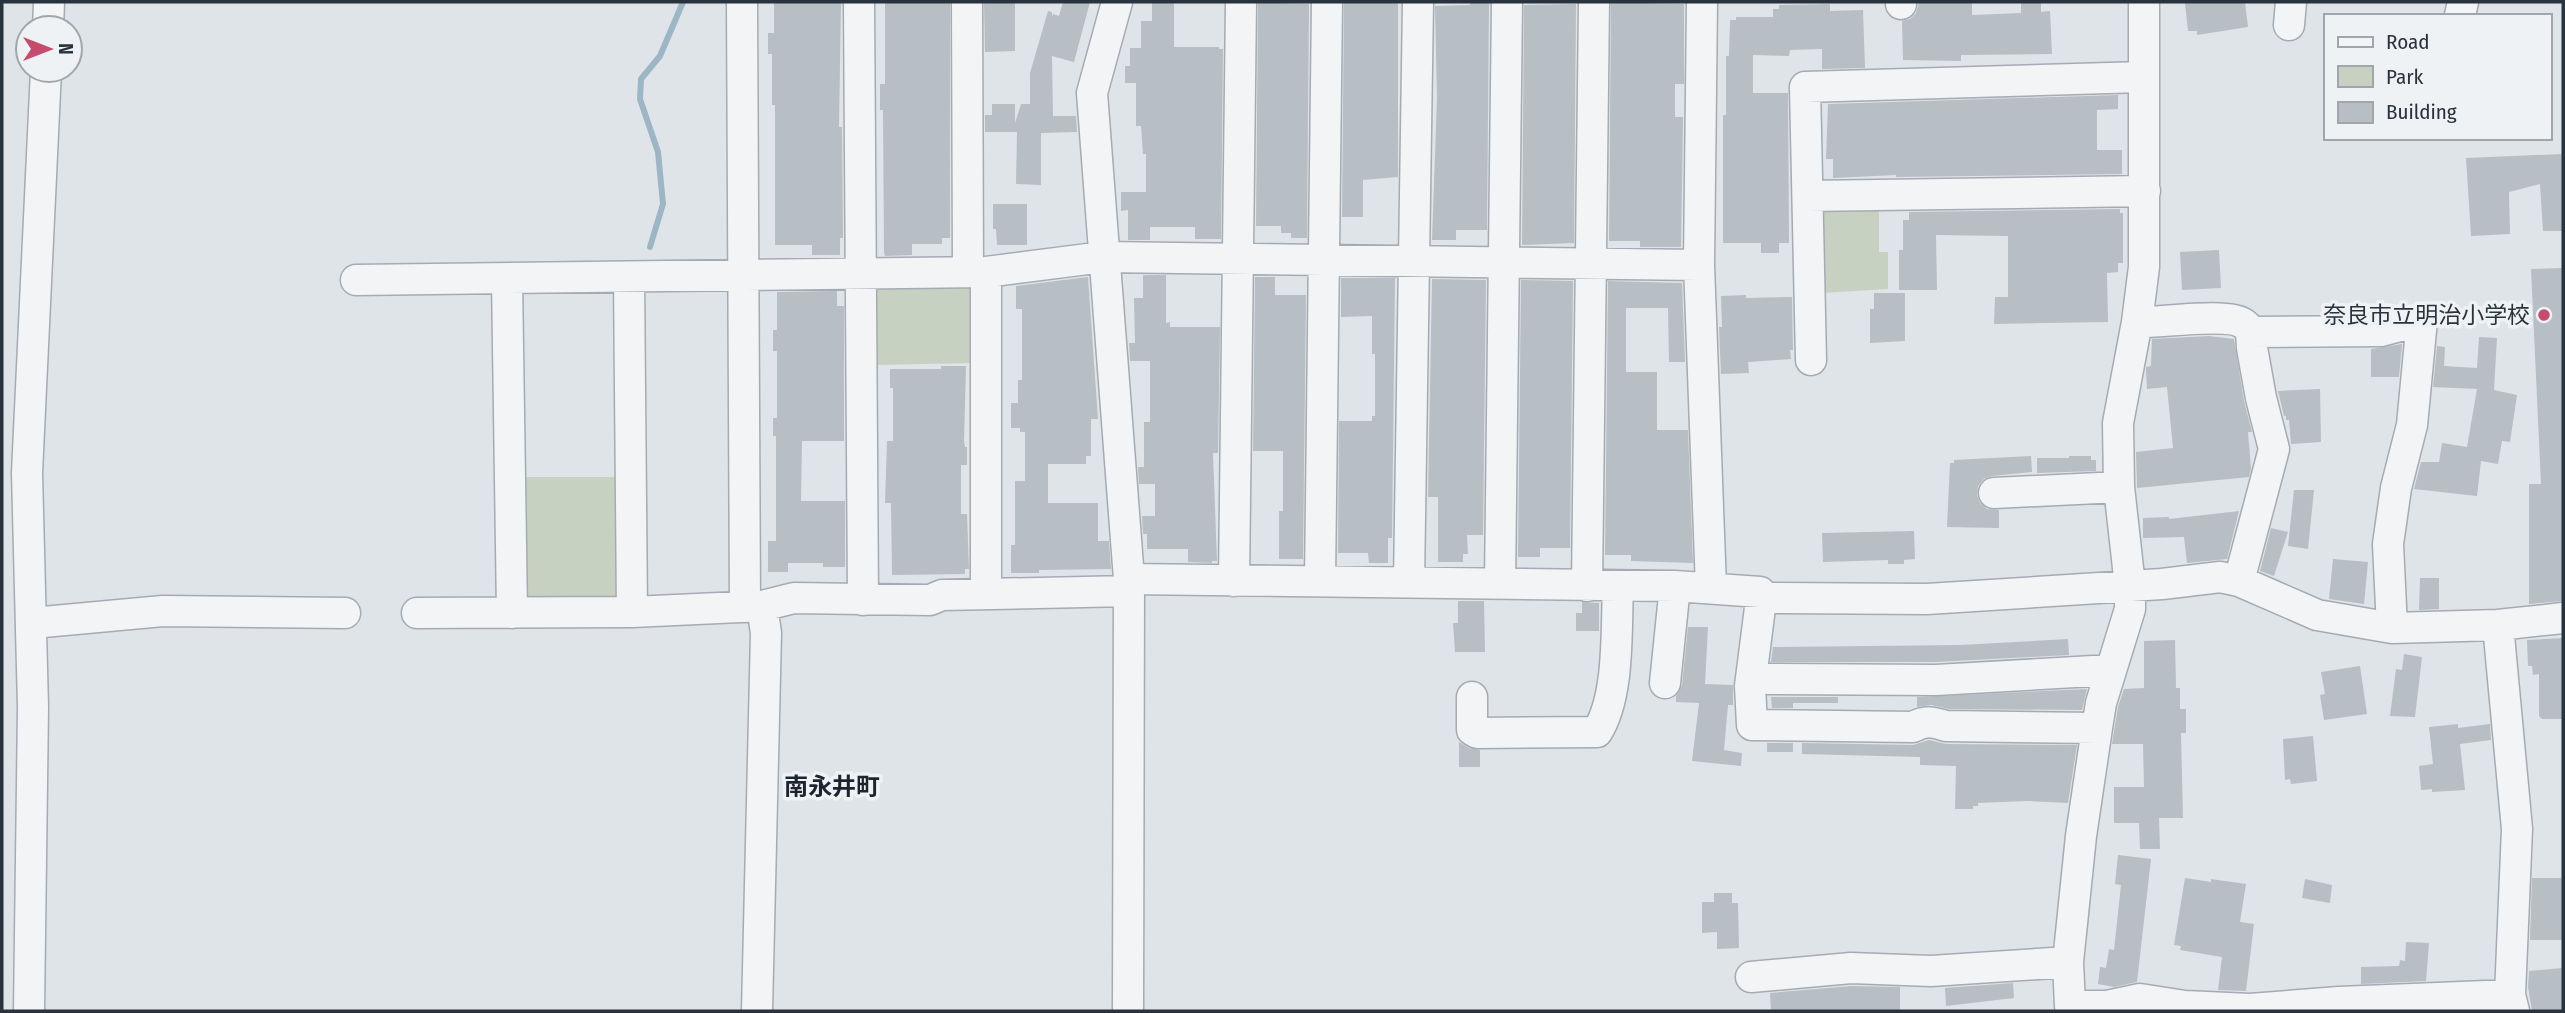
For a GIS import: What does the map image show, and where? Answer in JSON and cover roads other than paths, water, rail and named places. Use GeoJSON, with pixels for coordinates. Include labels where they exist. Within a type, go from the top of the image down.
{"type":"FeatureCollection","features":[{"type":"Feature","properties":{"kind":"street"},"geometry":{"type":"LineString","coordinates":[[742,2],[743,273],[754,607],[766,633],[757,1011]]}},
{"type":"Feature","properties":{"kind":"street"},"geometry":{"type":"LineString","coordinates":[[859,2],[863,600]]}},
{"type":"Feature","properties":{"kind":"street"},"geometry":{"type":"LineString","coordinates":[[967,2],[986,594]]}},
{"type":"Feature","properties":{"kind":"street"},"geometry":{"type":"LineString","coordinates":[[1117,2],[1093,93],[1129,585],[1128,1011]]}},
{"type":"Feature","properties":{"kind":"street"},"geometry":{"type":"LineString","coordinates":[[1234,581],[1241,2]]}},
{"type":"Feature","properties":{"kind":"street"},"geometry":{"type":"LineString","coordinates":[[1320,581],[1327,2]]}},
{"type":"Feature","properties":{"kind":"street"},"geometry":{"type":"LineString","coordinates":[[1409,582],[1418,2]]}},
{"type":"Feature","properties":{"kind":"street"},"geometry":{"type":"LineString","coordinates":[[1500,583],[1507,2]]}},
{"type":"Feature","properties":{"kind":"street"},"geometry":{"type":"LineString","coordinates":[[1587,586],[1594,2]]}},
{"type":"Feature","properties":{"kind":"street"},"geometry":{"type":"LineString","coordinates":[[1702,2],[1699,265],[1711,588]]}},
{"type":"Feature","properties":{"kind":"street"},"geometry":{"type":"LineString","coordinates":[[2144,2],[2144,267],[2137,322],[2118,423],[2119,487],[2130,609],[2097,728],[2081,836],[2068,962],[2070,1006],[2105,1009],[2140,999],[2185,1006],[2250,1009],[2512,1003],[2517,829],[2498,625]]}},
{"type":"Feature","properties":{"kind":"street"},"geometry":{"type":"LineString","coordinates":[[1811,360],[1805,87],[2143,77]]}},
{"type":"Feature","properties":{"kind":"street"},"geometry":{"type":"LineString","coordinates":[[29,1011],[33,707],[27,473],[45,84]]}},
{"type":"Feature","properties":{"kind":"street"},"geometry":{"type":"LineString","coordinates":[[1808,196],[2145,191]]}},
{"type":"Feature","properties":{"kind":"street"},"geometry":{"type":"LineString","coordinates":[[356,280],[977,272],[1103,257],[1699,265]]}},
{"type":"Feature","properties":{"kind":"street"},"geometry":{"type":"LineString","coordinates":[[629,277],[632,612]]}},
{"type":"Feature","properties":{"kind":"street"},"geometry":{"type":"LineString","coordinates":[[507,279],[512,613]]}},
{"type":"Feature","properties":{"kind":"street"},"geometry":{"type":"LineString","coordinates":[[2137,322],[2158,323],[2224,317],[2244,324],[2251,332],[2261,398],[2274,449],[2239,581]]}},
{"type":"Feature","properties":{"kind":"street"},"geometry":{"type":"LineString","coordinates":[[2251,332],[2381,331],[2422,320],[2413,425],[2396,488],[2388,544],[2392,628]]}},
{"type":"Feature","properties":{"kind":"street"},"geometry":{"type":"LineString","coordinates":[[1994,494],[2119,487]]}},
{"type":"Feature","properties":{"kind":"street"},"geometry":{"type":"LineString","coordinates":[[1760,600],[1927,599],[2220,578],[2239,581],[2318,615],[2392,628],[2498,625],[2563,618]]}},
{"type":"Feature","properties":{"kind":"street"},"geometry":{"type":"LineString","coordinates":[[417,613],[632,612],[754,607],[794,598],[930,600],[942,595],[1234,581],[1711,588],[1759,592],[1752,674],[1752,725],[1913,727],[1922,722],[1931,722],[1946,726],[2097,728]]}},
{"type":"Feature","properties":{"kind":"street"},"geometry":{"type":"LineString","coordinates":[[1472,697],[1472,730],[1477,733],[1597,732],[1605,719],[1611,700],[1618,586]]}},
{"type":"Feature","properties":{"kind":"street"},"geometry":{"type":"LineString","coordinates":[[1665,683],[1675,586]]}},
{"type":"Feature","properties":{"kind":"street"},"geometry":{"type":"LineString","coordinates":[[43,622],[163,611],[345,613]]}},
{"type":"Feature","properties":{"kind":"street"},"geometry":{"type":"LineString","coordinates":[[1752,674],[1768,679],[1902,680],[2111,670]]}},
{"type":"Feature","properties":{"kind":"street"},"geometry":{"type":"LineString","coordinates":[[1751,977],[1851,968],[1931,971],[2068,962]]}},
{"type":"Feature","properties":{"kind":"waterway"},"geometry":{"type":"LineString","coordinates":[[650,247],[663,204],[658,152],[640,99],[641,79],[660,56],[683,2]]}},
{"type":"Feature","properties":{"kind":"place","name":"奈良市立明治小学校"},"geometry":{"type":"Point","coordinates":[2544,315]}},
{"type":"Feature","properties":{"kind":"district","name":"南永井町"},"geometry":{"type":"Point","coordinates":[832,787]}}]}
